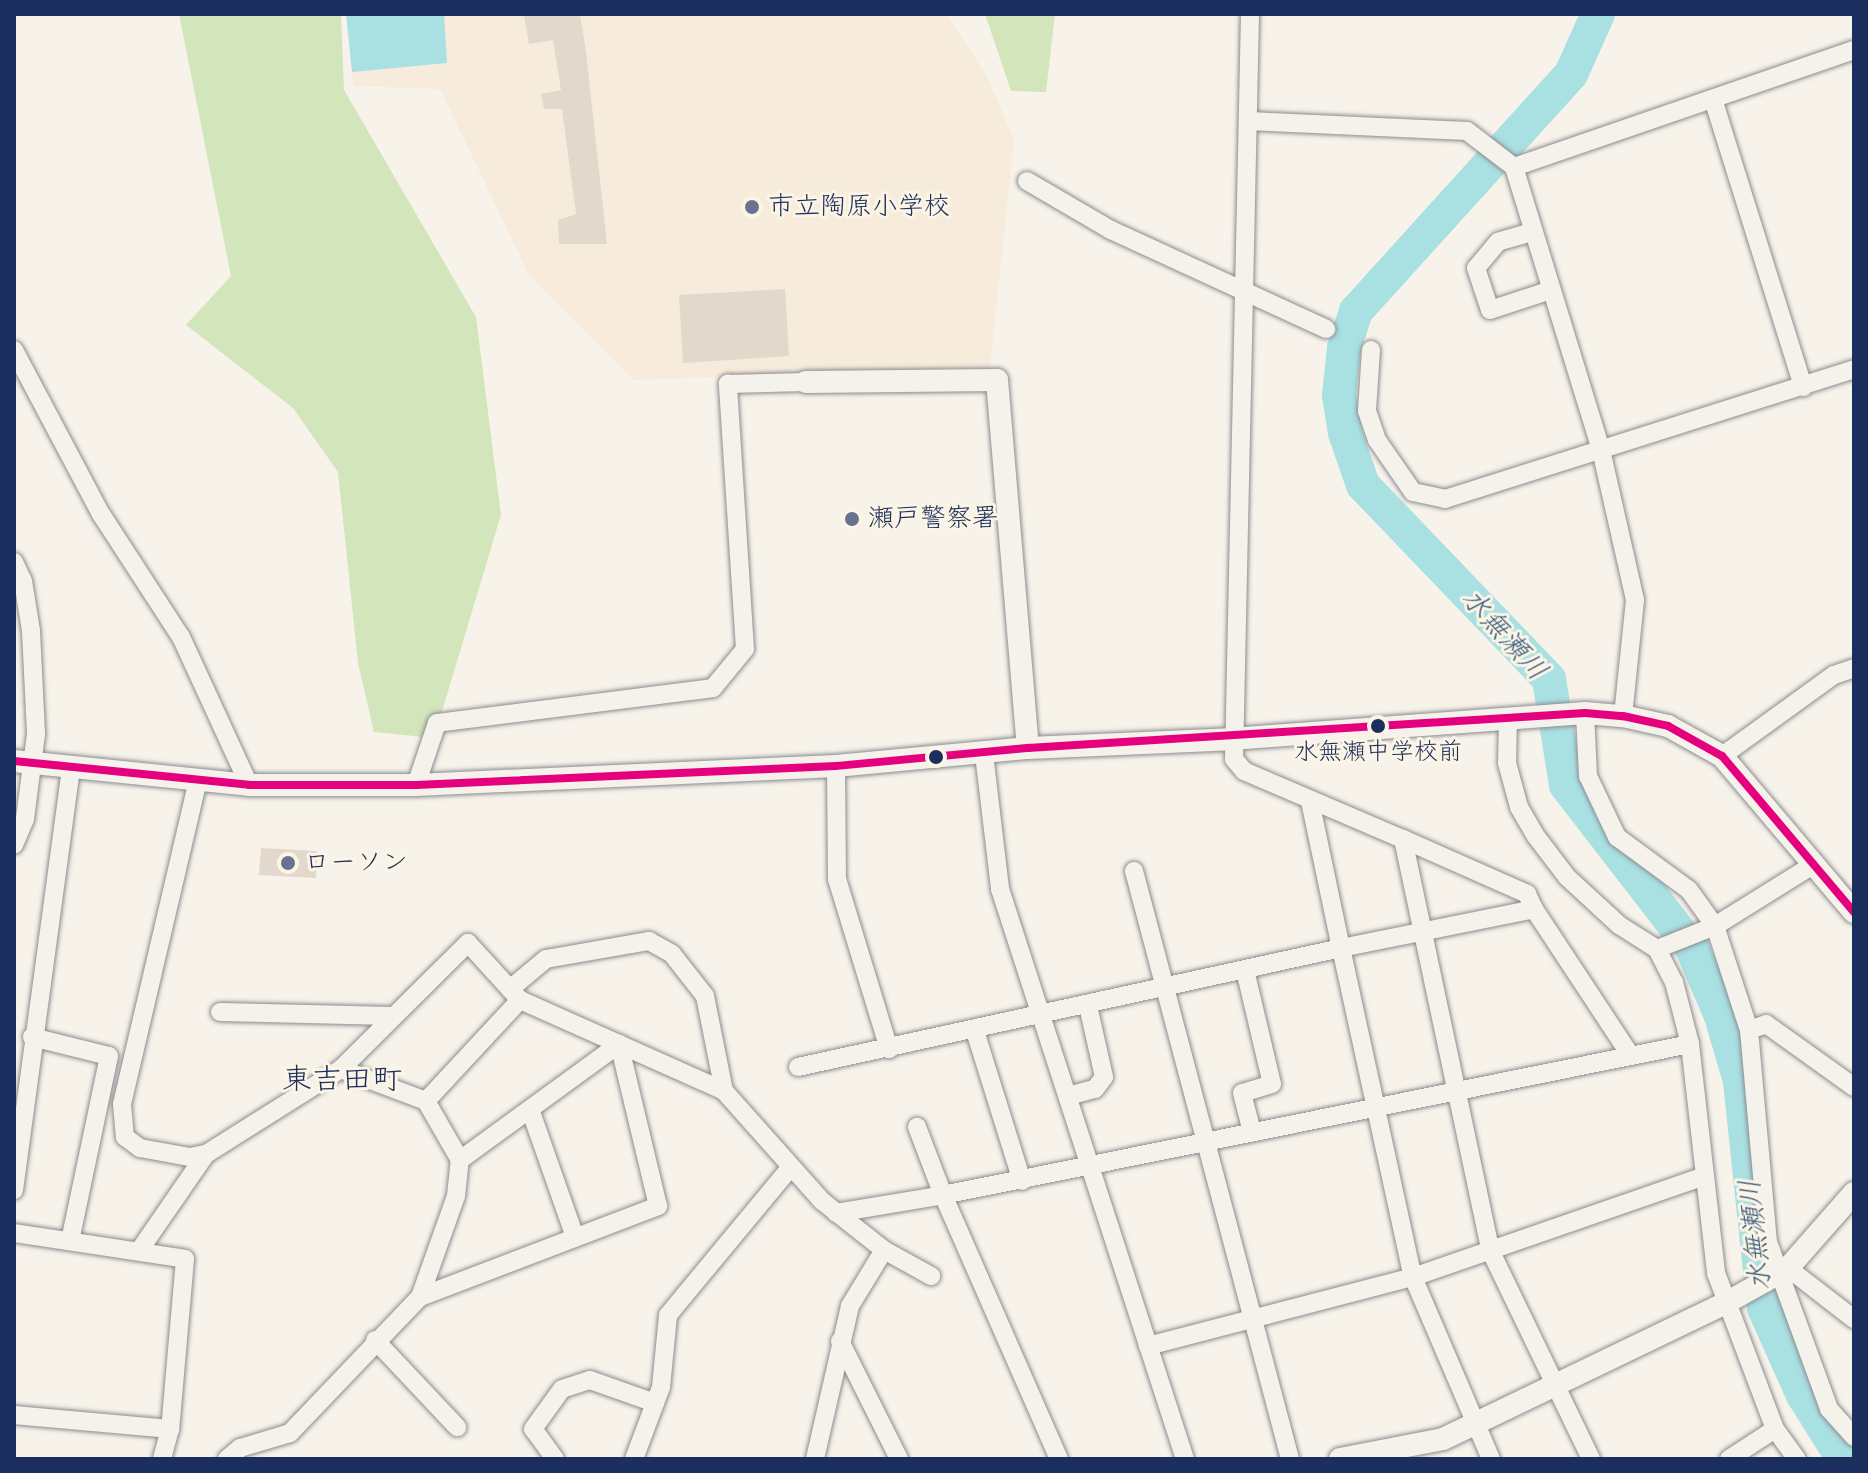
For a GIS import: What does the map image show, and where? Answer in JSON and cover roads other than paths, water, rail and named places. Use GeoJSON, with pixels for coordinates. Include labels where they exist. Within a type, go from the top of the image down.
{"type":"FeatureCollection","features":[{"type":"Feature","properties":{"kind":"street"},"geometry":{"type":"LineString","coordinates":[[1250,14],[1231,739],[1234,759],[1244,771],[1527,894],[1631,1056]]}},
{"type":"Feature","properties":{"kind":"street"},"geometry":{"type":"LineString","coordinates":[[1510,165],[1854,50]]}},
{"type":"Feature","properties":{"kind":"street"},"geometry":{"type":"LineString","coordinates":[[1713,99],[1803,387]]}},
{"type":"Feature","properties":{"kind":"street"},"geometry":{"type":"LineString","coordinates":[[1248,121],[1467,131],[1510,165],[1601,450],[1635,600],[1623,716]]}},
{"type":"Feature","properties":{"kind":"street"},"geometry":{"type":"LineString","coordinates":[[1027,181],[1111,230],[1243,295],[1326,329]]}},
{"type":"Feature","properties":{"kind":"street"},"geometry":{"type":"LineString","coordinates":[[1532,232],[1498,242],[1476,268],[1490,310],[1548,291]]}},
{"type":"Feature","properties":{"kind":"street"},"geometry":{"type":"LineString","coordinates":[[14,350],[101,514],[181,637],[249,785]]}},
{"type":"Feature","properties":{"kind":"street"},"geometry":{"type":"LineString","coordinates":[[1371,350],[1367,411],[1377,440],[1413,492],[1445,499],[1854,369]]}},
{"type":"Feature","properties":{"kind":"street"},"geometry":{"type":"LineString","coordinates":[[416,785],[437,723],[713,688],[745,649],[728,384],[997,380],[1028,748]]}},
{"type":"Feature","properties":{"kind":"street"},"geometry":{"type":"LineString","coordinates":[[14,562],[23,581],[31,631],[36,734],[23,762],[25,819],[14,845]]}},
{"type":"Feature","properties":{"kind":"street"},"geometry":{"type":"LineString","coordinates":[[1722,756],[1834,675],[1854,668]]}},
{"type":"Feature","properties":{"kind":"street"},"geometry":{"type":"LineString","coordinates":[[1585,713],[1588,776],[1617,837],[1689,890],[1715,926],[1749,1030],[1768,1242],[1829,1409],[1854,1437]]}},
{"type":"Feature","properties":{"kind":"street"},"geometry":{"type":"LineString","coordinates":[[23,762],[249,785],[416,785],[836,766],[1028,748],[1231,739],[1585,713],[1623,716],[1668,726],[1722,756],[1854,912]]}},
{"type":"Feature","properties":{"kind":"street"},"geometry":{"type":"LineString","coordinates":[[1508,720],[1507,763],[1519,807],[1535,835],[1578,887],[1619,925],[1657,949],[1674,982],[1690,1044],[1701,1177],[1729,1301],[1775,1429],[1797,1459]]}},
{"type":"Feature","properties":{"kind":"street"},"geometry":{"type":"LineString","coordinates":[[984,754],[1000,889],[1185,1459]]}},
{"type":"Feature","properties":{"kind":"street"},"geometry":{"type":"LineString","coordinates":[[836,766],[837,879],[889,1049]]}},
{"type":"Feature","properties":{"kind":"street"},"geometry":{"type":"LineString","coordinates":[[14,1190],[32,1037],[71,767]]}},
{"type":"Feature","properties":{"kind":"street"},"geometry":{"type":"LineString","coordinates":[[198,780],[122,1104],[125,1137],[140,1148],[190,1157],[206,1154],[341,1069],[468,943],[515,994],[724,1091],[836,1213],[884,1250],[931,1276]]}},
{"type":"Feature","properties":{"kind":"street"},"geometry":{"type":"LineString","coordinates":[[1310,801],[1413,1277],[1473,1426],[1491,1459]]}},
{"type":"Feature","properties":{"kind":"street"},"geometry":{"type":"LineString","coordinates":[[1403,839],[1491,1252],[1591,1459]]}},
{"type":"Feature","properties":{"kind":"street"},"geometry":{"type":"LineString","coordinates":[[1657,949],[1715,926],[1813,865]]}},
{"type":"Feature","properties":{"kind":"street"},"geometry":{"type":"LineString","coordinates":[[1134,871],[1290,1459]]}},
{"type":"Feature","properties":{"kind":"street"},"geometry":{"type":"LineString","coordinates":[[798,1067],[1534,909]]}},
{"type":"Feature","properties":{"kind":"street"},"geometry":{"type":"LineString","coordinates":[[426,1101],[546,959],[649,941],[672,954],[705,996],[724,1091]]}},
{"type":"Feature","properties":{"kind":"street"},"geometry":{"type":"LineString","coordinates":[[1245,970],[1272,1084],[1242,1093],[1252,1132]]}},
{"type":"Feature","properties":{"kind":"street"},"geometry":{"type":"LineString","coordinates":[[1068,1096],[1095,1089],[1104,1077],[1088,1006]]}},
{"type":"Feature","properties":{"kind":"street"},"geometry":{"type":"LineString","coordinates":[[220,1012],[393,1016]]}},
{"type":"Feature","properties":{"kind":"street"},"geometry":{"type":"LineString","coordinates":[[1749,1030],[1766,1024],[1854,1087]]}},
{"type":"Feature","properties":{"kind":"street"},"geometry":{"type":"LineString","coordinates":[[975,1031],[1022,1181]]}},
{"type":"Feature","properties":{"kind":"street"},"geometry":{"type":"LineString","coordinates":[[32,1037],[109,1056],[70,1241]]}},
{"type":"Feature","properties":{"kind":"street"},"geometry":{"type":"LineString","coordinates":[[460,1160],[531,1112],[619,1044]]}},
{"type":"Feature","properties":{"kind":"street"},"geometry":{"type":"LineString","coordinates":[[227,1459],[240,1448],[290,1433],[375,1340],[420,1297],[658,1206],[619,1044]]}},
{"type":"Feature","properties":{"kind":"street"},"geometry":{"type":"LineString","coordinates":[[836,1213],[1022,1181],[1690,1044]]}},
{"type":"Feature","properties":{"kind":"street"},"geometry":{"type":"LineString","coordinates":[[341,1069],[426,1101],[460,1160],[456,1196],[420,1297]]}},
{"type":"Feature","properties":{"kind":"street"},"geometry":{"type":"LineString","coordinates":[[531,1112],[575,1237]]}},
{"type":"Feature","properties":{"kind":"street"},"geometry":{"type":"LineString","coordinates":[[917,1127],[943,1195],[1059,1459]]}},
{"type":"Feature","properties":{"kind":"street"},"geometry":{"type":"LineString","coordinates":[[139,1251],[206,1154]]}},
{"type":"Feature","properties":{"kind":"street"},"geometry":{"type":"LineString","coordinates":[[634,1459],[655,1403],[668,1315],[791,1167]]}},
{"type":"Feature","properties":{"kind":"street"},"geometry":{"type":"LineString","coordinates":[[1148,1346],[1255,1322],[1413,1277],[1701,1177]]}},
{"type":"Feature","properties":{"kind":"street"},"geometry":{"type":"LineString","coordinates":[[1340,1459],[1403,1450],[1473,1426],[1729,1301],[1779,1273],[1852,1198]]}},
{"type":"Feature","properties":{"kind":"street"},"geometry":{"type":"LineString","coordinates":[[14,1233],[185,1259],[170,1429],[162,1459]]}},
{"type":"Feature","properties":{"kind":"street"},"geometry":{"type":"LineString","coordinates":[[815,1459],[850,1306],[884,1250]]}},
{"type":"Feature","properties":{"kind":"street"},"geometry":{"type":"LineString","coordinates":[[1779,1273],[1854,1319]]}},
{"type":"Feature","properties":{"kind":"street"},"geometry":{"type":"LineString","coordinates":[[375,1340],[457,1427]]}},
{"type":"Feature","properties":{"kind":"street"},"geometry":{"type":"LineString","coordinates":[[840,1341],[899,1459]]}},
{"type":"Feature","properties":{"kind":"street"},"geometry":{"type":"LineString","coordinates":[[555,1459],[533,1429],[562,1389],[590,1380],[655,1403]]}},
{"type":"Feature","properties":{"kind":"street"},"geometry":{"type":"LineString","coordinates":[[14,1415],[170,1429]]}},
{"type":"Feature","properties":{"kind":"street"},"geometry":{"type":"LineString","coordinates":[[1729,1459],[1775,1429]]}},
{"type":"Feature","properties":{"kind":"water"},"geometry":{"type":"Polygon","coordinates":[[[346,14],[444,14],[447,63],[352,72],[346,14]]]}},
{"type":"Feature","properties":{"kind":"waterway","name":"水無瀬川"},"geometry":{"type":"LineString","coordinates":[[1598,14],[1571,74],[1356,311],[1344,348],[1339,395],[1345,433],[1363,485],[1549,679],[1566,785],[1692,948],[1721,1016],[1740,1081],[1764,1308],[1803,1395],[1843,1459]]}},
{"type":"Feature","properties":{"kind":"place","name":"市立陶原小学校"},"geometry":{"type":"Point","coordinates":[752,207]}},
{"type":"Feature","properties":{"kind":"place","name":"瀬戸警察署"},"geometry":{"type":"Point","coordinates":[852,519]}},
{"type":"Feature","properties":{"kind":"place","name":"水無瀬中学校前"},"geometry":{"type":"Point","coordinates":[1378,726]}},
{"type":"Feature","properties":{"kind":"place","name":"ローソン"},"geometry":{"type":"Point","coordinates":[288,863]}},
{"type":"Feature","properties":{"kind":"district","name":"東吉田町"},"geometry":{"type":"Point","coordinates":[342,1080]}}]}
